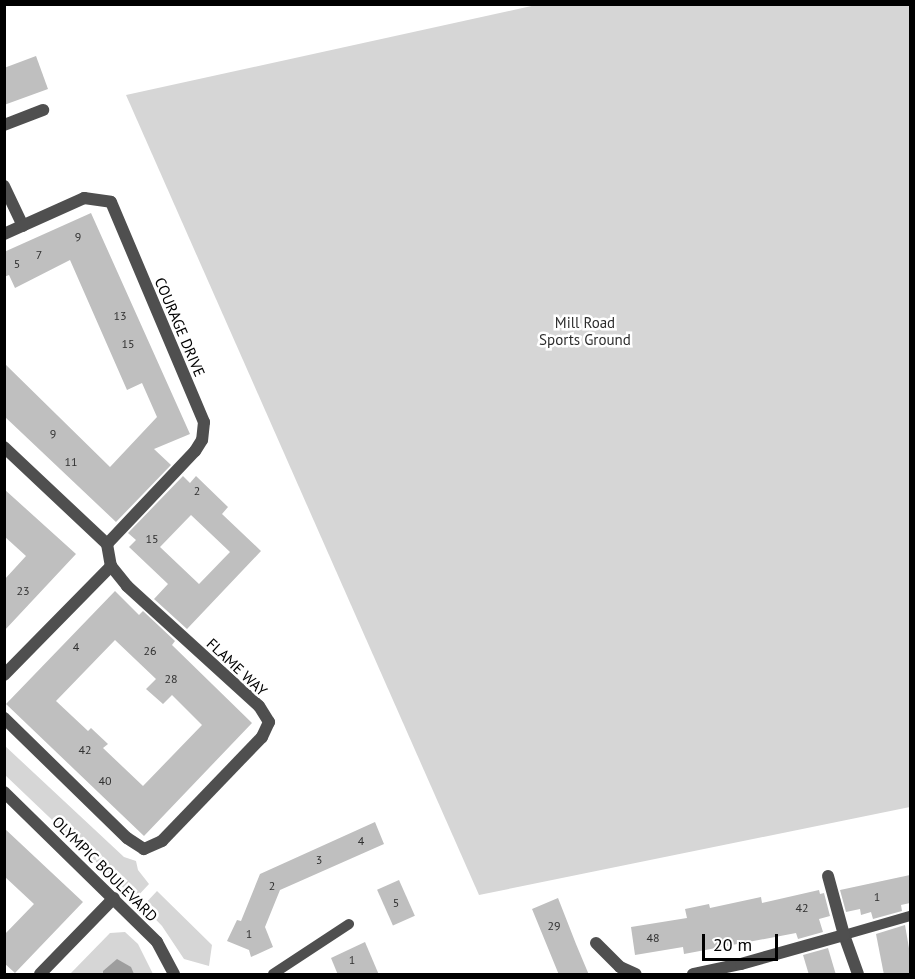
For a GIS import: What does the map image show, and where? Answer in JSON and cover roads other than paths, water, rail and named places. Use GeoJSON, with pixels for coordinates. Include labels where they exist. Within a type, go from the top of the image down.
{"type":"FeatureCollection","features":[{"type":"Feature","properties":{"kind":"street"},"geometry":{"type":"LineString","coordinates":[[4,125],[44,110]]}},
{"type":"Feature","properties":{"kind":"street"},"geometry":{"type":"LineString","coordinates":[[4,186],[23,226]]}},
{"type":"Feature","properties":{"kind":"street","name":"COURAGE DRIVE"},"geometry":{"type":"LineString","coordinates":[[4,234],[84,198],[111,202],[204,422],[202,440],[195,451],[106,544]]}},
{"type":"Feature","properties":{"kind":"street"},"geometry":{"type":"LineString","coordinates":[[4,447],[106,544]]}},
{"type":"Feature","properties":{"kind":"street","name":"FLAME WAY"},"geometry":{"type":"LineString","coordinates":[[4,718],[126,838],[144,849],[162,841],[262,737],[268,722],[259,706],[127,586],[111,566],[106,544]]}},
{"type":"Feature","properties":{"kind":"street"},"geometry":{"type":"LineString","coordinates":[[4,675],[111,566]]}},
{"type":"Feature","properties":{"kind":"street","name":"OLYMPIC BOULEVARD"},"geometry":{"type":"LineString","coordinates":[[4,792],[157,942],[174,975]]}},
{"type":"Feature","properties":{"kind":"street"},"geometry":{"type":"LineString","coordinates":[[828,876],[843,935],[858,975]]}},
{"type":"Feature","properties":{"kind":"street"},"geometry":{"type":"LineString","coordinates":[[40,975],[114,898]]}},
{"type":"Feature","properties":{"kind":"street"},"geometry":{"type":"LineString","coordinates":[[693,975],[843,935]]}},
{"type":"Feature","properties":{"kind":"street"},"geometry":{"type":"LineString","coordinates":[[596,943],[620,967],[636,975]]}},
{"type":"Feature","properties":{"kind":"lane"},"geometry":{"type":"LineString","coordinates":[[843,935],[910,916]]}},
{"type":"Feature","properties":{"kind":"lane"},"geometry":{"type":"LineString","coordinates":[[273,975],[349,924]]}},
{"type":"Feature","properties":{"kind":"park label","name":"Mill Road Sports Ground"},"geometry":{"type":"Point","coordinates":[585,330]}}]}
